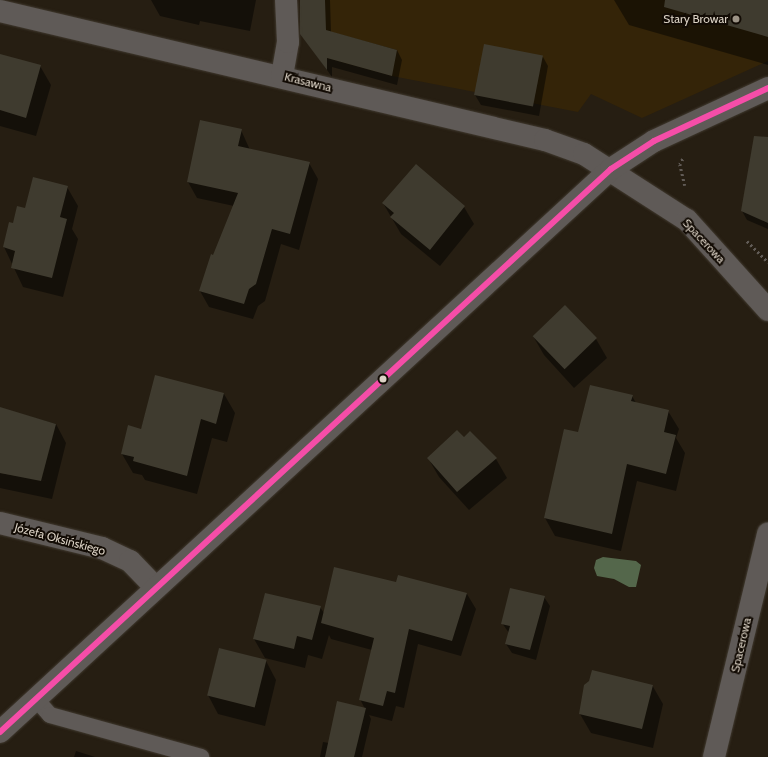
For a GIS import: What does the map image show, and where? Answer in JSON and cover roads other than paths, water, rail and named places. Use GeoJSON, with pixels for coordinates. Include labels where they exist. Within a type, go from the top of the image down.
{"type":"FeatureCollection","features":[{"type":"Feature","properties":{"kind":"street"},"geometry":{"type":"LineString","coordinates":[[282,76],[288,42],[286,0]]}},
{"type":"Feature","properties":{"kind":"street","name":"Krasawna"},"geometry":{"type":"LineString","coordinates":[[0,11],[282,76],[545,140],[584,154],[612,169]]}},
{"type":"Feature","properties":{"kind":"street"},"geometry":{"type":"LineString","coordinates":[[0,732],[612,169],[660,138],[768,88]]}},
{"type":"Feature","properties":{"kind":"street","name":"Spacerowa"},"geometry":{"type":"LineString","coordinates":[[612,169],[687,220],[768,310]]}},
{"type":"Feature","properties":{"kind":"street","name":"Józefa Oksińskiego"},"geometry":{"type":"LineString","coordinates":[[0,523],[102,548],[130,561],[156,587]]}},
{"type":"Feature","properties":{"kind":"street","name":"Spacerowa"},"geometry":{"type":"LineString","coordinates":[[714,757],[768,533]]}},
{"type":"Feature","properties":{"kind":"lane"},"geometry":{"type":"LineString","coordinates":[[36,698],[50,715],[201,757]]}},
{"type":"Feature","properties":{"kind":"place","name":"Stary Browar"},"geometry":{"type":"Point","coordinates":[736,19]}}]}
